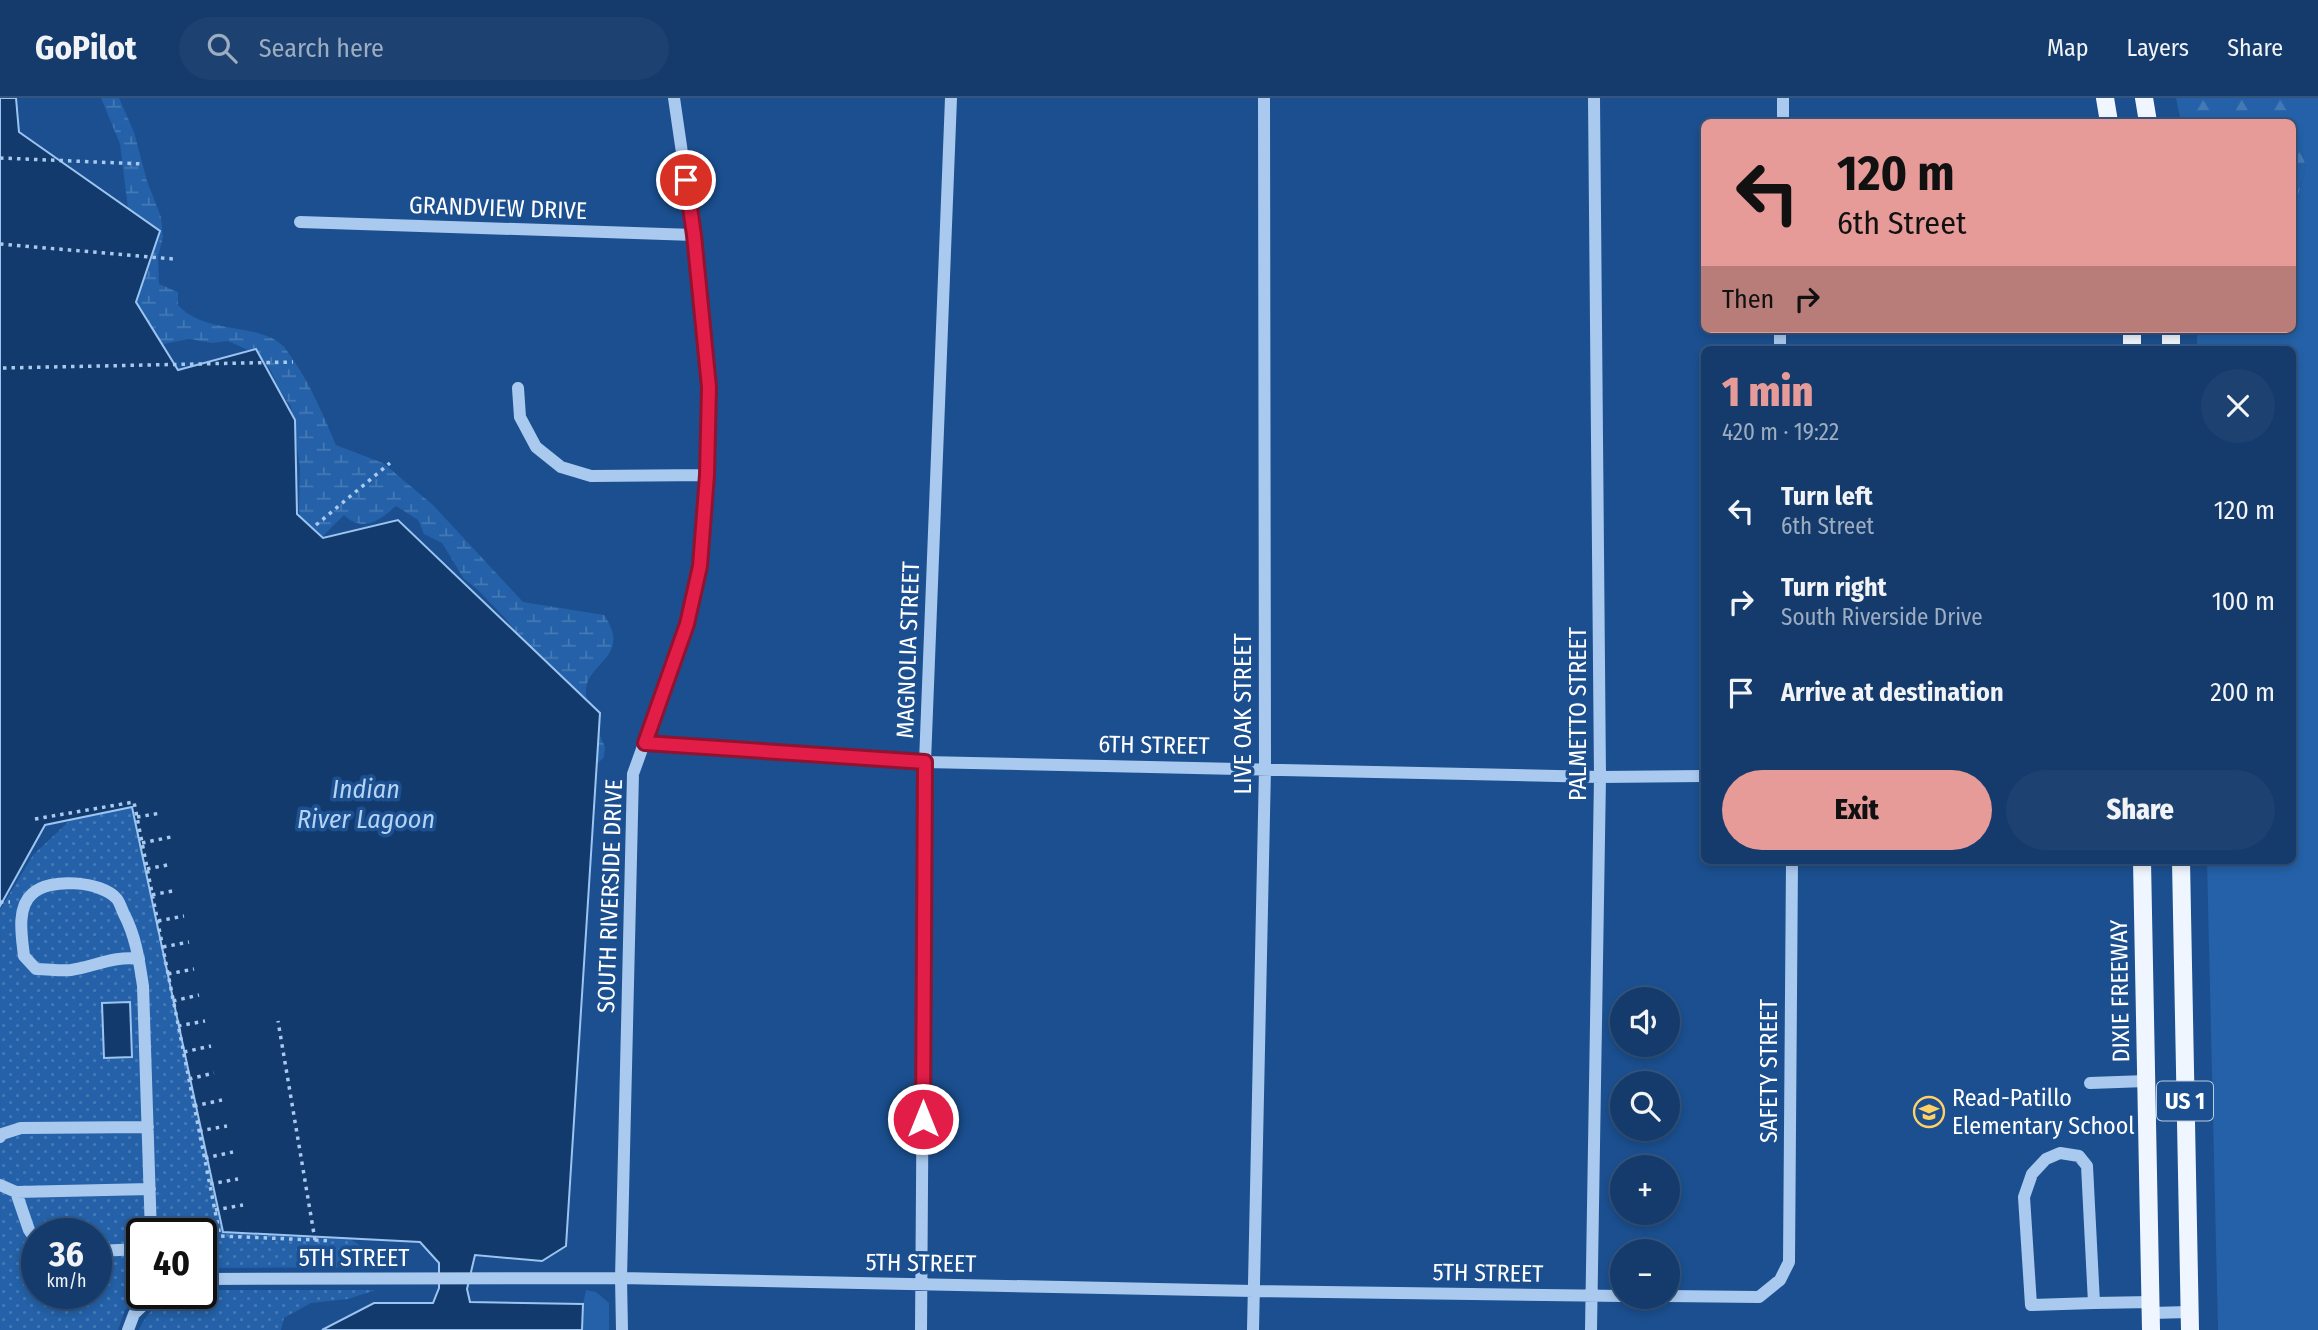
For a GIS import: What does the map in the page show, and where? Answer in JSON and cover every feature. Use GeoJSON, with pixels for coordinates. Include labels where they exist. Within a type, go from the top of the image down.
{"type":"FeatureCollection","features":[{"type":"Feature","properties":{"kind":"main road"},"geometry":{"type":"LineString","coordinates":[[2105,98],[2108,119]]}},
{"type":"Feature","properties":{"kind":"main road"},"geometry":{"type":"LineString","coordinates":[[2144,98],[2148,119]]}},
{"type":"Feature","properties":{"kind":"main road","name":"DIXIE FREEWAY"},"geometry":{"type":"LineString","coordinates":[[2142,864],[2151,1315]]}},
{"type":"Feature","properties":{"kind":"main road","name":"US 1"},"geometry":{"type":"LineString","coordinates":[[2181,864],[2189,1321]]}},
{"type":"Feature","properties":{"kind":"street","name":"SOUTH RIVERSIDE DRIVE"},"geometry":{"type":"LineString","coordinates":[[622,1330],[633,774],[687,624],[700,566],[707,475],[709,387],[694,235],[674,98]]}},
{"type":"Feature","properties":{"kind":"street","name":"MAGNOLIA STREET"},"geometry":{"type":"LineString","coordinates":[[921,1330],[925,762],[951,98]]}},
{"type":"Feature","properties":{"kind":"street","name":"LIVE OAK STREET"},"geometry":{"type":"LineString","coordinates":[[1253,1330],[1265,768],[1264,98]]}},
{"type":"Feature","properties":{"kind":"street","name":"PALMETTO STREET"},"geometry":{"type":"LineString","coordinates":[[1591,1330],[1600,777],[1594,98]]}},
{"type":"Feature","properties":{"kind":"street"},"geometry":{"type":"LineString","coordinates":[[1783,98],[1783,119]]}},
{"type":"Feature","properties":{"kind":"street","name":"GRANDVIEW DRIVE"},"geometry":{"type":"LineString","coordinates":[[300,222],[694,235]]}},
{"type":"Feature","properties":{"kind":"street"},"geometry":{"type":"LineString","coordinates":[[518,388],[520,417],[536,447],[561,467],[591,476],[707,475]]}},
{"type":"Feature","properties":{"kind":"street","name":"6TH STREET"},"geometry":{"type":"LineString","coordinates":[[645,743],[925,762],[1600,777],[1701,776]]}},
{"type":"Feature","properties":{"kind":"street","name":"SAFETY STREET"},"geometry":{"type":"LineString","coordinates":[[1680,1296],[1759,1297],[1780,1280],[1789,1262],[1792,864]]}},
{"type":"Feature","properties":{"kind":"street"},"geometry":{"type":"LineString","coordinates":[[139,959],[114,960],[71,970],[36,969],[24,956],[23,909],[31,894],[48,886],[79,883],[102,889],[117,899],[135,936],[139,959],[143,986],[151,1218]]}},
{"type":"Feature","properties":{"kind":"street"},"geometry":{"type":"LineString","coordinates":[[2090,1083],[2146,1081]]}},
{"type":"Feature","properties":{"kind":"street"},"geometry":{"type":"LineString","coordinates":[[0,1137],[21,1128],[148,1127]]}},
{"type":"Feature","properties":{"kind":"street"},"geometry":{"type":"LineString","coordinates":[[2094,1303],[2087,1166],[2079,1156],[2060,1153],[2046,1159],[2032,1174],[2024,1198],[2031,1305],[2094,1303],[2189,1321]]}},
{"type":"Feature","properties":{"kind":"street"},"geometry":{"type":"LineString","coordinates":[[0,1185],[16,1192],[150,1189]]}},
{"type":"Feature","properties":{"kind":"street"},"geometry":{"type":"LineString","coordinates":[[16,1192],[25,1218]]}},
{"type":"Feature","properties":{"kind":"street","name":"5TH STREET"},"geometry":{"type":"LineString","coordinates":[[217,1279],[621,1278],[1610,1296]]}},
{"type":"Feature","properties":{"kind":"street"},"geometry":{"type":"LineString","coordinates":[[128,1330],[134,1314],[139,1309]]}},
{"type":"Feature","properties":{"kind":"path"},"geometry":{"type":"LineString","coordinates":[[0,158],[144,164]]}},
{"type":"Feature","properties":{"kind":"path"},"geometry":{"type":"LineString","coordinates":[[0,244],[174,259]]}},
{"type":"Feature","properties":{"kind":"path"},"geometry":{"type":"LineString","coordinates":[[3,368],[293,362]]}},
{"type":"Feature","properties":{"kind":"path"},"geometry":{"type":"LineString","coordinates":[[316,525],[390,463]]}},
{"type":"Feature","properties":{"kind":"path"},"geometry":{"type":"LineString","coordinates":[[137,817],[161,813]]}},
{"type":"Feature","properties":{"kind":"path"},"geometry":{"type":"LineString","coordinates":[[142,843],[170,837]]}},
{"type":"Feature","properties":{"kind":"path"},"geometry":{"type":"LineString","coordinates":[[147,869],[173,864]]}},
{"type":"Feature","properties":{"kind":"path"},"geometry":{"type":"LineString","coordinates":[[152,895],[177,890]]}},
{"type":"Feature","properties":{"kind":"path"},"geometry":{"type":"LineString","coordinates":[[0,902],[12,902]]}},
{"type":"Feature","properties":{"kind":"path"},"geometry":{"type":"LineString","coordinates":[[158,921],[184,916]]}},
{"type":"Feature","properties":{"kind":"path"},"geometry":{"type":"LineString","coordinates":[[163,947],[189,942]]}},
{"type":"Feature","properties":{"kind":"path"},"geometry":{"type":"LineString","coordinates":[[168,974],[194,969]]}},
{"type":"Feature","properties":{"kind":"path"},"geometry":{"type":"LineString","coordinates":[[173,1001],[199,995]]}},
{"type":"Feature","properties":{"kind":"path"},"geometry":{"type":"LineString","coordinates":[[178,1026],[205,1021]]}},
{"type":"Feature","properties":{"kind":"path"},"geometry":{"type":"LineString","coordinates":[[278,1021],[315,1240]]}},
{"type":"Feature","properties":{"kind":"path"},"geometry":{"type":"LineString","coordinates":[[184,1052],[211,1046]]}},
{"type":"Feature","properties":{"kind":"path"},"geometry":{"type":"LineString","coordinates":[[189,1079],[214,1073]]}},
{"type":"Feature","properties":{"kind":"path"},"geometry":{"type":"LineString","coordinates":[[194,1106],[222,1100]]}},
{"type":"Feature","properties":{"kind":"path"},"geometry":{"type":"LineString","coordinates":[[199,1131],[227,1126]]}},
{"type":"Feature","properties":{"kind":"path"},"geometry":{"type":"LineString","coordinates":[[205,1158],[233,1152]]}},
{"type":"Feature","properties":{"kind":"path"},"geometry":{"type":"LineString","coordinates":[[210,1184],[238,1179]]}},
{"type":"Feature","properties":{"kind":"path"},"geometry":{"type":"LineString","coordinates":[[215,1210],[243,1205]]}},
{"type":"Feature","properties":{"kind":"path"},"geometry":{"type":"LineString","coordinates":[[220,1236],[329,1241]]}},
{"type":"Feature","properties":{"kind":"green space"},"geometry":{"type":"Polygon","coordinates":[[[101,98],[119,98],[134,132],[147,181],[161,217],[163,237],[158,257],[159,284],[178,292],[178,305],[202,321],[259,333],[282,345],[305,379],[336,445],[383,463],[433,505],[523,602],[604,615],[611,629],[611,649],[589,680],[586,695],[605,747],[604,757],[590,771],[549,672],[504,617],[464,579],[442,543],[424,534],[418,520],[396,506],[371,523],[358,523],[344,515],[320,539],[301,525],[300,468],[291,407],[259,355],[228,341],[212,343],[189,339],[159,345],[135,306],[140,286],[120,144],[101,98]]]}},
{"type":"Feature","properties":{"kind":"green space"},"geometry":{"type":"Polygon","coordinates":[[[2176,98],[2295,98],[2295,119],[2180,119],[2176,98]]]}},
{"type":"Feature","properties":{"kind":"green space"},"geometry":{"type":"Polygon","coordinates":[[[2295,98],[2318,98],[2318,1330],[2218,1330],[2207,864],[2296,864],[2296,346],[2197,346],[2197,333],[2296,333],[2296,202],[2306,167],[2295,119],[2295,98]]]}},
{"type":"Feature","properties":{"kind":"green space"},"geometry":{"type":"Polygon","coordinates":[[[2296,132],[2306,167],[2296,202],[2296,132]]]}},
{"type":"Feature","properties":{"kind":"green space"},"geometry":{"type":"Polygon","coordinates":[[[133,801],[332,1227],[364,1248],[374,1267],[217,1268],[217,1218],[126,1218],[126,1309],[118,1330],[0,1330],[0,910],[33,855],[80,811],[133,801]]]}},
{"type":"Feature","properties":{"kind":"green space"},"geometry":{"type":"Polygon","coordinates":[[[217,1290],[376,1290],[348,1299],[311,1303],[284,1318],[281,1330],[139,1330],[154,1309],[217,1309],[217,1290]]]}},
{"type":"Feature","properties":{"kind":"green space"},"geometry":{"type":"Polygon","coordinates":[[[586,1290],[596,1292],[609,1303],[609,1330],[582,1330],[586,1290]]]}},
{"type":"Feature","properties":{"kind":"water","name":"Indian River Lagoon"},"geometry":{"type":"Polygon","coordinates":[[[0,98],[16,98],[19,132],[160,231],[136,302],[178,370],[256,349],[295,420],[297,514],[323,538],[398,520],[600,713],[566,1246],[542,1261],[475,1255],[467,1289],[470,1302],[583,1304],[582,1330],[322,1330],[374,1303],[433,1303],[439,1288],[439,1263],[420,1242],[223,1232],[132,807],[45,825],[0,906],[0,98]]]}},
{"type":"Feature","properties":{"kind":"water"},"geometry":{"type":"Polygon","coordinates":[[[130,1002],[132,1057],[104,1058],[102,1003],[130,1002]]]}},
{"type":"Feature","properties":{"kind":"place","name":"Read-Patillo Elementary School"},"geometry":{"type":"Point","coordinates":[1929,1112]}},
{"type":"Feature","properties":{"kind":"route"},"geometry":{"type":"LineString","coordinates":[[686,180],[709,387],[707,475],[700,566],[687,624],[645,743],[925,762],[923,1119]]}}]}
